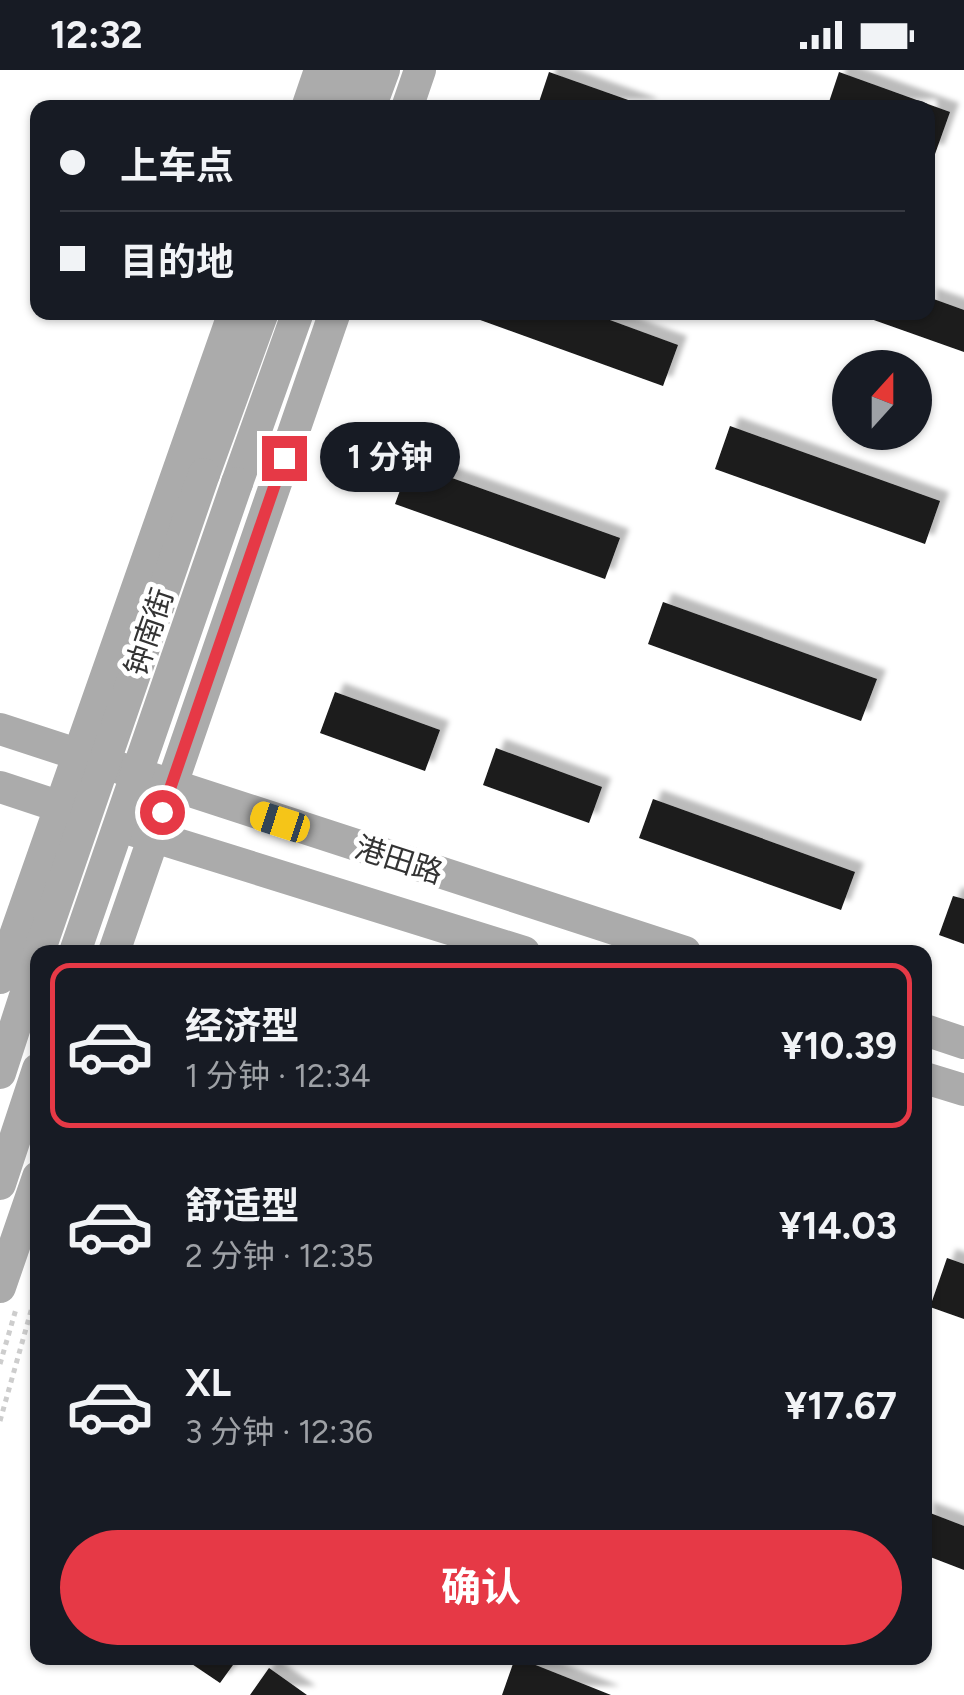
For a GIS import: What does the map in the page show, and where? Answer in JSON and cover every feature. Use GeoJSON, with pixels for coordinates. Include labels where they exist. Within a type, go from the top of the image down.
{"type":"FeatureCollection","features":[{"type":"Feature","properties":{"kind":"main road"},"geometry":{"type":"LineString","coordinates":[[310,100],[320,70]]}},
{"type":"Feature","properties":{"kind":"main road"},"geometry":{"type":"LineString","coordinates":[[341,100],[351,70]]}},
{"type":"Feature","properties":{"kind":"main road"},"geometry":{"type":"LineString","coordinates":[[373,100],[384,70]]}},
{"type":"Feature","properties":{"kind":"main road"},"geometry":{"type":"LineString","coordinates":[[410,100],[420,70]]}},
{"type":"Feature","properties":{"kind":"main road"},"geometry":{"type":"LineString","coordinates":[[0,978],[231,320]]}},
{"type":"Feature","properties":{"kind":"main road","name":"钟南街"},"geometry":{"type":"LineString","coordinates":[[41,945],[260,320]]}},
{"type":"Feature","properties":{"kind":"main road","name":"钟南街"},"geometry":{"type":"LineString","coordinates":[[77,945],[295,320]]}},
{"type":"Feature","properties":{"kind":"main road"},"geometry":{"type":"LineString","coordinates":[[116,945],[333,320]]}},
{"type":"Feature","properties":{"kind":"main road","name":"港田路"},"geometry":{"type":"LineString","coordinates":[[0,729],[663,945]]}},
{"type":"Feature","properties":{"kind":"main road","name":"港田路"},"geometry":{"type":"LineString","coordinates":[[0,787],[501,945]]}},
{"type":"Feature","properties":{"kind":"main road","name":"钟南街"},"geometry":{"type":"LineString","coordinates":[[0,1073],[30,979]]}},
{"type":"Feature","properties":{"kind":"main road"},"geometry":{"type":"LineString","coordinates":[[932,1032],[964,1043]]}},
{"type":"Feature","properties":{"kind":"main road"},"geometry":{"type":"LineString","coordinates":[[932,1080],[964,1090]]}},
{"type":"Feature","properties":{"kind":"main road"},"geometry":{"type":"LineString","coordinates":[[0,1184],[30,1093]]}},
{"type":"Feature","properties":{"kind":"main road"},"geometry":{"type":"LineString","coordinates":[[0,1288],[30,1200]]}},
{"type":"Feature","properties":{"kind":"path"},"geometry":{"type":"LineString","coordinates":[[0,1421],[30,1314]]}},
{"type":"Feature","properties":{"kind":"building"},"geometry":{"type":"Polygon","coordinates":[[[549,72],[628,100],[540,100],[549,72]]]}},
{"type":"Feature","properties":{"kind":"building"},"geometry":{"type":"Polygon","coordinates":[[[839,72],[917,100],[830,100],[839,72]]]}},
{"type":"Feature","properties":{"kind":"building"},"geometry":{"type":"Polygon","coordinates":[[[935,107],[950,112],[935,154],[935,107]]]}},
{"type":"Feature","properties":{"kind":"building"},"geometry":{"type":"Polygon","coordinates":[[[935,300],[964,310],[964,352],[874,320],[935,320],[935,300]]]}},
{"type":"Feature","properties":{"kind":"building"},"geometry":{"type":"Polygon","coordinates":[[[480,320],[610,320],[678,345],[663,386],[480,320]]]}},
{"type":"Feature","properties":{"kind":"building"},"geometry":{"type":"Polygon","coordinates":[[[730,426],[940,501],[925,544],[715,469],[730,426]]]}},
{"type":"Feature","properties":{"kind":"building"},"geometry":{"type":"Polygon","coordinates":[[[410,463],[620,538],[605,579],[395,504],[410,463]]]}},
{"type":"Feature","properties":{"kind":"building"},"geometry":{"type":"Polygon","coordinates":[[[663,602],[877,679],[861,721],[648,644],[663,602]]]}},
{"type":"Feature","properties":{"kind":"building"},"geometry":{"type":"Polygon","coordinates":[[[335,692],[440,730],[425,771],[320,733],[335,692]]]}},
{"type":"Feature","properties":{"kind":"building"},"geometry":{"type":"Polygon","coordinates":[[[496,748],[602,787],[589,823],[483,785],[496,748]]]}},
{"type":"Feature","properties":{"kind":"building"},"geometry":{"type":"Polygon","coordinates":[[[653,799],[855,872],[841,910],[639,838],[653,799]]]}},
{"type":"Feature","properties":{"kind":"building"},"geometry":{"type":"Polygon","coordinates":[[[953,896],[964,899],[964,944],[939,935],[953,896]]]}},
{"type":"Feature","properties":{"kind":"building"},"geometry":{"type":"Polygon","coordinates":[[[947,1258],[964,1264],[964,1319],[932,1308],[947,1258]]]}},
{"type":"Feature","properties":{"kind":"building"},"geometry":{"type":"Polygon","coordinates":[[[932,1514],[964,1526],[964,1570],[932,1558],[932,1514]]]}},
{"type":"Feature","properties":{"kind":"building"},"geometry":{"type":"Polygon","coordinates":[[[193,1665],[233,1665],[220,1683],[193,1665]]]}},
{"type":"Feature","properties":{"kind":"building"},"geometry":{"type":"Polygon","coordinates":[[[513,1665],[536,1665],[611,1695],[502,1695],[513,1665]]]}},
{"type":"Feature","properties":{"kind":"building"},"geometry":{"type":"Polygon","coordinates":[[[269,1668],[307,1695],[250,1695],[269,1668]]]}},
{"type":"Feature","properties":{"kind":"route"},"geometry":{"type":"LineString","coordinates":[[162,812],[284,458]]}}]}
